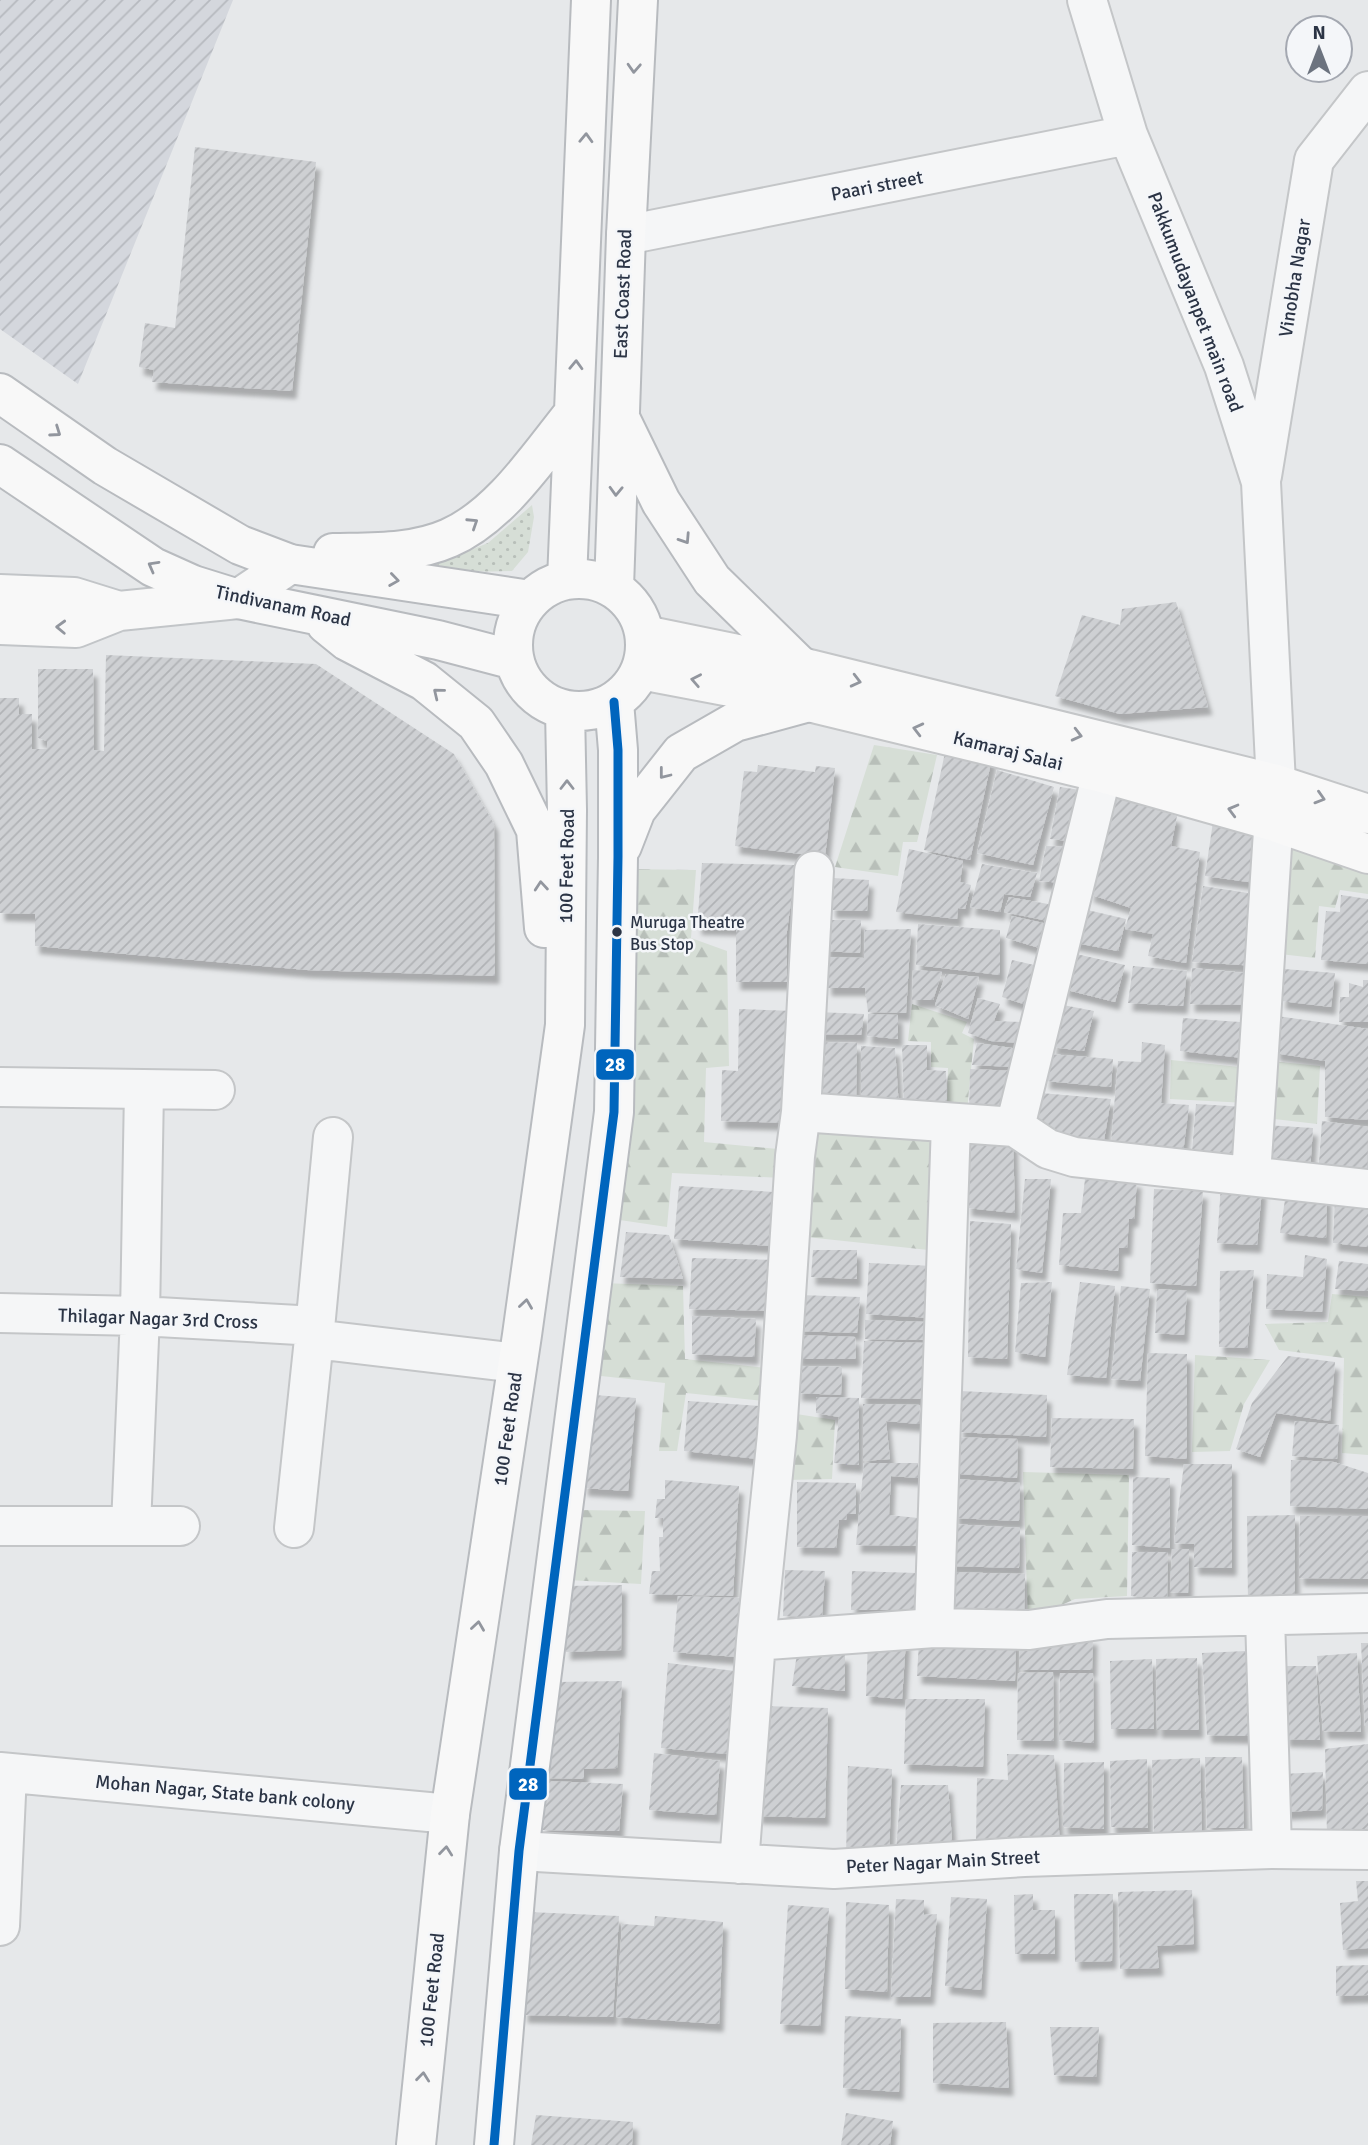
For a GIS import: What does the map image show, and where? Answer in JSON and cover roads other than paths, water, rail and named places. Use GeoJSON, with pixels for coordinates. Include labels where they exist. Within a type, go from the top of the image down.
{"type":"FeatureCollection","features":[{"type":"Feature","properties":{"kind":"main road"},"geometry":{"type":"LineString","coordinates":[[567,580],[592,0]]}},
{"type":"Feature","properties":{"kind":"main road","name":"East Coast Road"},"geometry":{"type":"LineString","coordinates":[[614,589],[625,235],[638,0]]}},
{"type":"Feature","properties":{"kind":"main road"},"geometry":{"type":"LineString","coordinates":[[0,393],[105,466],[240,545],[290,564],[530,600]]}},
{"type":"Feature","properties":{"kind":"main road"},"geometry":{"type":"LineString","coordinates":[[240,545],[332,554],[400,551],[449,538],[495,508],[573,414]]}},
{"type":"Feature","properties":{"kind":"main road"},"geometry":{"type":"LineString","coordinates":[[618,857],[636,810],[681,753],[805,685],[712,580],[661,502],[619,414]]}},
{"type":"Feature","properties":{"kind":"main road","name":"Tindivanam Road"},"geometry":{"type":"LineString","coordinates":[[0,464],[153,567],[193,585],[237,599],[438,640],[514,660]]}},
{"type":"Feature","properties":{"kind":"main road"},"geometry":{"type":"LineString","coordinates":[[0,625],[76,628],[119,611],[237,599],[290,564]]}},
{"type":"Feature","properties":{"kind":"main road"},"geometry":{"type":"LineString","coordinates":[[567,580],[600,582],[614,589],[629,601],[640,617],[643,653],[630,688],[614,702],[598,709],[565,710],[547,704],[532,692],[521,678],[514,660],[512,639],[518,618],[530,600],[547,587],[567,580]]}},
{"type":"Feature","properties":{"kind":"main road"},"geometry":{"type":"LineString","coordinates":[[0,594],[74,597],[119,611]]}},
{"type":"Feature","properties":{"kind":"main road"},"geometry":{"type":"LineString","coordinates":[[312,613],[347,641],[424,681],[476,723],[505,764],[536,830],[548,973],[554,1000],[565,1025]]}},
{"type":"Feature","properties":{"kind":"main road","name":"Kamaraj Salai"},"geometry":{"type":"LineString","coordinates":[[643,653],[805,685],[1274,802],[1368,854]]}},
{"type":"Feature","properties":{"kind":"main road","name":"Kamaraj Salai"},"geometry":{"type":"LineString","coordinates":[[805,685],[1102,774],[1274,802],[1368,814]]}},
{"type":"Feature","properties":{"kind":"main road"},"geometry":{"type":"LineString","coordinates":[[494,2145],[519,1851],[614,1112],[618,750],[614,702]]}},
{"type":"Feature","properties":{"kind":"main road","name":"100 Feet Road"},"geometry":{"type":"LineString","coordinates":[[416,2145],[450,1814],[565,1025],[565,710]]}},
{"type":"Feature","properties":{"kind":"street","name":"Pakkumudayanpet main road"},"geometry":{"type":"LineString","coordinates":[[1087,0],[1128,135],[1224,366],[1261,482],[1274,802],[1251,1176]]}},
{"type":"Feature","properties":{"kind":"street","name":"Vinobha Nagar"},"geometry":{"type":"LineString","coordinates":[[1261,482],[1314,160],[1368,91]]}},
{"type":"Feature","properties":{"kind":"street","name":"Paari street"},"geometry":{"type":"LineString","coordinates":[[625,235],[1128,135]]}},
{"type":"Feature","properties":{"kind":"street"},"geometry":{"type":"LineString","coordinates":[[1015,1127],[1102,774]]}},
{"type":"Feature","properties":{"kind":"street"},"geometry":{"type":"LineString","coordinates":[[739,1864],[756,1641],[776,1434],[795,1156],[801,1112],[814,871]]}},
{"type":"Feature","properties":{"kind":"street"},"geometry":{"type":"LineString","coordinates":[[0,1087],[215,1090]]}},
{"type":"Feature","properties":{"kind":"street"},"geometry":{"type":"LineString","coordinates":[[131,1525],[140,1316],[144,1090]]}},
{"type":"Feature","properties":{"kind":"street"},"geometry":{"type":"LineString","coordinates":[[801,1112],[1015,1127],[1048,1149],[1074,1157],[1368,1189]]}},
{"type":"Feature","properties":{"kind":"street"},"geometry":{"type":"LineString","coordinates":[[934,1628],[951,1123]]}},
{"type":"Feature","properties":{"kind":"street"},"geometry":{"type":"LineString","coordinates":[[294,1528],[332,1137]]}},
{"type":"Feature","properties":{"kind":"street","name":"Thilagar Nagar 3rd Cross"},"geometry":{"type":"LineString","coordinates":[[0,1313],[140,1316],[315,1333],[517,1363]]}},
{"type":"Feature","properties":{"kind":"street"},"geometry":{"type":"LineString","coordinates":[[0,1526],[180,1526]]}},
{"type":"Feature","properties":{"kind":"street"},"geometry":{"type":"LineString","coordinates":[[756,1641],[934,1628],[1029,1630],[1107,1619],[1368,1613]]}},
{"type":"Feature","properties":{"kind":"street"},"geometry":{"type":"LineString","coordinates":[[1265,1617],[1272,1849]]}},
{"type":"Feature","properties":{"kind":"street"},"geometry":{"type":"LineString","coordinates":[[0,1926],[3,1772]]}},
{"type":"Feature","properties":{"kind":"street","name":"Mohan Nagar, State bank colony"},"geometry":{"type":"LineString","coordinates":[[3,1772],[450,1814]]}},
{"type":"Feature","properties":{"kind":"street","name":"Peter Nagar Main Street"},"geometry":{"type":"LineString","coordinates":[[519,1851],[834,1869],[1024,1857],[1272,1849],[1368,1850]]}},
{"type":"Feature","properties":{"kind":"place","name":"Muruga Theatre Bus Stop"},"geometry":{"type":"Point","coordinates":[617,932]}}]}
